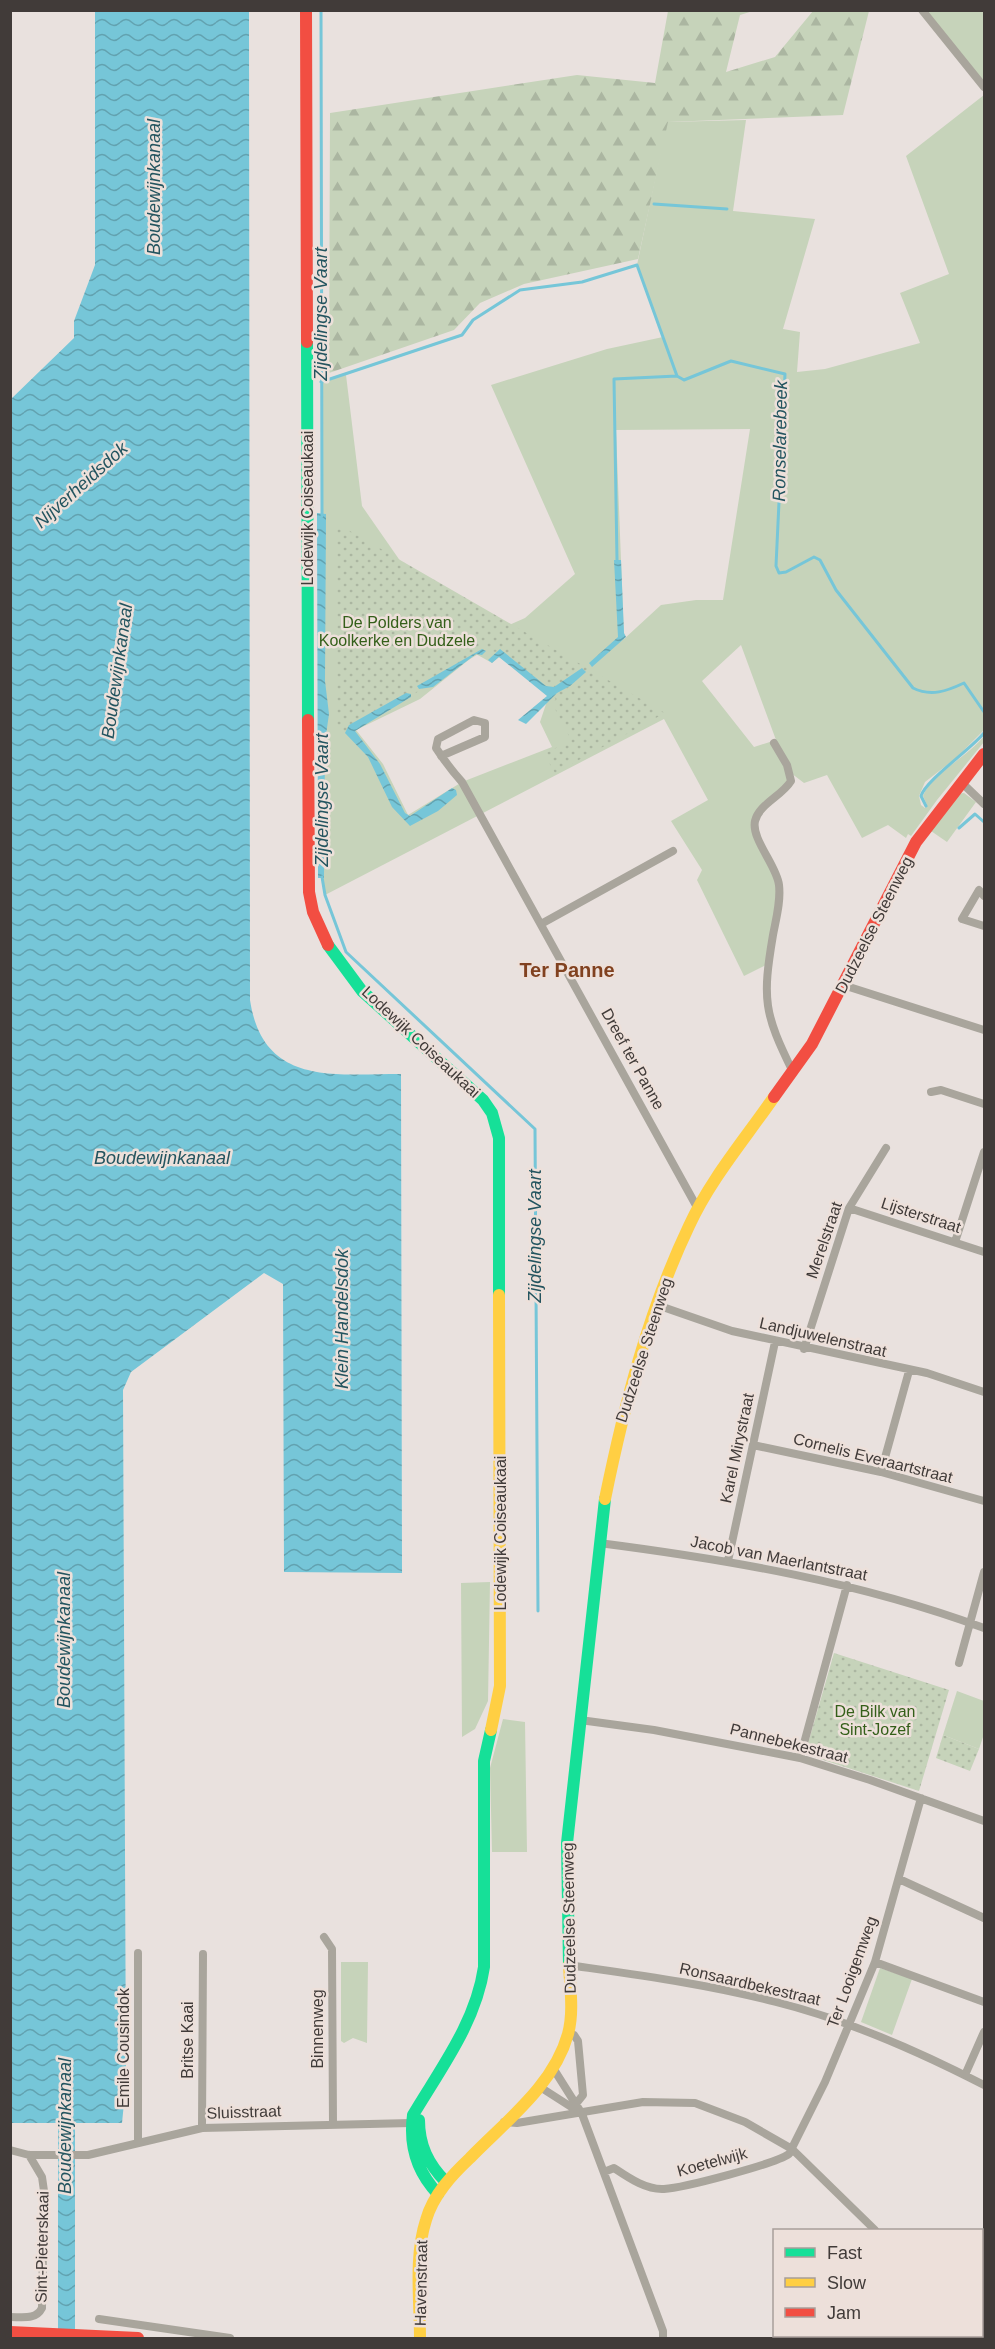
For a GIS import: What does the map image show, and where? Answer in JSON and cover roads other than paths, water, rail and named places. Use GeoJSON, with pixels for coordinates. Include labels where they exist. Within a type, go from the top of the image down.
{"type":"FeatureCollection","features":[{"type":"Feature","properties":{"kind":"street","name":"Lodewijk Coiseaukaai"},"geometry":{"type":"LineString","coordinates":[[306,10],[308,871],[310,901],[319,928],[336,960],[387,1014],[483,1100],[492,1113],[499,1138],[500,1686],[484,1761],[484,1967],[478,2004],[421,2103],[415,2124]]}},
{"type":"Feature","properties":{"kind":"street"},"geometry":{"type":"LineString","coordinates":[[922,10],[984,87]]}},
{"type":"Feature","properties":{"kind":"street"},"geometry":{"type":"LineString","coordinates":[[474,720],[484,723],[485,737],[441,756],[436,748],[438,739],[474,720]]}},
{"type":"Feature","properties":{"kind":"street"},"geometry":{"type":"LineString","coordinates":[[774,743],[787,765],[791,781],[786,789],[758,813],[754,830],[779,886],[765,984],[766,1001],[773,1031],[793,1072]]}},
{"type":"Feature","properties":{"kind":"street","name":"Dudzeelse Steenweg"},"geometry":{"type":"LineString","coordinates":[[446,2182],[540,2086],[553,2068],[568,2033],[571,1998],[568,1965],[567,1843],[599,1543],[621,1419],[657,1305],[698,1209],[742,1139],[812,1044],[904,862],[932,818],[984,753]]}},
{"type":"Feature","properties":{"kind":"street","name":"Dreef ter Panne"},"geometry":{"type":"LineString","coordinates":[[441,756],[471,797],[698,1209]]}},
{"type":"Feature","properties":{"kind":"street"},"geometry":{"type":"LineString","coordinates":[[961,782],[984,804]]}},
{"type":"Feature","properties":{"kind":"street"},"geometry":{"type":"LineString","coordinates":[[541,924],[673,851]]}},
{"type":"Feature","properties":{"kind":"street"},"geometry":{"type":"LineString","coordinates":[[984,896],[979,890],[962,919],[984,926]]}},
{"type":"Feature","properties":{"kind":"street"},"geometry":{"type":"LineString","coordinates":[[843,985],[984,1030]]}},
{"type":"Feature","properties":{"kind":"street"},"geometry":{"type":"LineString","coordinates":[[931,1092],[941,1090],[984,1104]]}},
{"type":"Feature","properties":{"kind":"street","name":"Merelstraat"},"geometry":{"type":"LineString","coordinates":[[804,1349],[849,1208],[886,1148]]}},
{"type":"Feature","properties":{"kind":"street"},"geometry":{"type":"LineString","coordinates":[[955,1242],[984,1152]]}},
{"type":"Feature","properties":{"kind":"street","name":"Lijsterstraat"},"geometry":{"type":"LineString","coordinates":[[849,1208],[984,1252]]}},
{"type":"Feature","properties":{"kind":"street","name":"Landjuwelenstraat"},"geometry":{"type":"LineString","coordinates":[[657,1305],[732,1331],[804,1349],[927,1373],[984,1392]]}},
{"type":"Feature","properties":{"kind":"street","name":"Karel Mirystraat"},"geometry":{"type":"LineString","coordinates":[[728,1561],[774,1342]]}},
{"type":"Feature","properties":{"kind":"street"},"geometry":{"type":"LineString","coordinates":[[881,1472],[909,1371]]}},
{"type":"Feature","properties":{"kind":"street","name":"Cornelis Everaartstraat"},"geometry":{"type":"LineString","coordinates":[[753,1446],[881,1472],[984,1502]]}},
{"type":"Feature","properties":{"kind":"street","name":"Jacob van Maerlantstraat"},"geometry":{"type":"LineString","coordinates":[[599,1543],[728,1561],[847,1585],[984,1628]]}},
{"type":"Feature","properties":{"kind":"street"},"geometry":{"type":"LineString","coordinates":[[959,1663],[984,1572]]}},
{"type":"Feature","properties":{"kind":"street"},"geometry":{"type":"LineString","coordinates":[[800,1758],[847,1585]]}},
{"type":"Feature","properties":{"kind":"street","name":"Pannebekestraat"},"geometry":{"type":"LineString","coordinates":[[580,1720],[664,1731],[800,1758],[984,1821]]}},
{"type":"Feature","properties":{"kind":"street","name":"Ter Looigemweg"},"geometry":{"type":"LineString","coordinates":[[792,2149],[850,2024],[875,1962],[921,1798]]}},
{"type":"Feature","properties":{"kind":"street"},"geometry":{"type":"LineString","coordinates":[[898,1879],[984,1918]]}},
{"type":"Feature","properties":{"kind":"street","name":"Binnenweg"},"geometry":{"type":"LineString","coordinates":[[324,1937],[332,1949],[333,2124]]}},
{"type":"Feature","properties":{"kind":"street","name":"Emile Cousindok"},"geometry":{"type":"LineString","coordinates":[[138,1953],[138,2142]]}},
{"type":"Feature","properties":{"kind":"street","name":"Britse Kaai"},"geometry":{"type":"LineString","coordinates":[[202,2128],[203,1954]]}},
{"type":"Feature","properties":{"kind":"street"},"geometry":{"type":"LineString","coordinates":[[875,1962],[984,2002]]}},
{"type":"Feature","properties":{"kind":"street","name":"Ronsaardbekestraat"},"geometry":{"type":"LineString","coordinates":[[568,1965],[676,1981],[776,2002],[850,2024],[984,2085]]}},
{"type":"Feature","properties":{"kind":"street"},"geometry":{"type":"LineString","coordinates":[[965,2075],[984,2032]]}},
{"type":"Feature","properties":{"kind":"street","name":"Dudzeelse Steenweg"},"geometry":{"type":"LineString","coordinates":[[568,2033],[574,2035],[578,2042],[583,2095],[575,2105]]}},
{"type":"Feature","properties":{"kind":"street"},"geometry":{"type":"LineString","coordinates":[[553,2068],[582,2114],[663,2331],[663,2338]]}},
{"type":"Feature","properties":{"kind":"street"},"geometry":{"type":"LineString","coordinates":[[540,2086],[582,2114]]}},
{"type":"Feature","properties":{"kind":"street"},"geometry":{"type":"LineString","coordinates":[[504,2122],[517,2124],[643,2102],[695,2103],[745,2122],[792,2149],[874,2229]]}},
{"type":"Feature","properties":{"kind":"street"},"geometry":{"type":"LineString","coordinates":[[415,2124],[427,2160],[446,2182]]}},
{"type":"Feature","properties":{"kind":"street"},"geometry":{"type":"LineString","coordinates":[[415,2124],[412,2145],[421,2173],[427,2185],[438,2194]]}},
{"type":"Feature","properties":{"kind":"street","name":"Sluisstraat"},"geometry":{"type":"LineString","coordinates":[[29,2155],[94,2155],[138,2142],[202,2128],[415,2124]]}},
{"type":"Feature","properties":{"kind":"street","name":"Koetelwijk"},"geometry":{"type":"LineString","coordinates":[[604,2172],[614,2168],[643,2185],[664,2189],[698,2182],[784,2157],[792,2149]]}},
{"type":"Feature","properties":{"kind":"street"},"geometry":{"type":"LineString","coordinates":[[10,2150],[29,2155]]}},
{"type":"Feature","properties":{"kind":"street","name":"Sint-Pieterskaai"},"geometry":{"type":"LineString","coordinates":[[10,2317],[33,2316],[39,2314],[42,2308],[44,2191],[42,2177],[29,2155]]}},
{"type":"Feature","properties":{"kind":"street","name":"Havenstraat"},"geometry":{"type":"LineString","coordinates":[[420,2338],[420,2245],[426,2218],[446,2182]]}},
{"type":"Feature","properties":{"kind":"street"},"geometry":{"type":"LineString","coordinates":[[99,2319],[230,2338]]}},
{"type":"Feature","properties":{"kind":"street"},"geometry":{"type":"LineString","coordinates":[[10,2332],[92,2334],[138,2338]]}},
{"type":"Feature","properties":{"kind":"water","name":"Boudewijnkanaal"},"geometry":{"type":"Polygon","coordinates":[[[95,11],[249,11],[250,1000],[257,1028],[270,1048],[286,1061],[305,1069],[327,1073],[401,1074],[402,1573],[284,1572],[283,1284],[264,1273],[131,1372],[123,1390],[126,2083],[122,2123],[75,2123],[75,2338],[58,2338],[58,2123],[10,2123],[11,399],[74,338],[74,321],[95,265],[95,11]]]}},
{"type":"Feature","properties":{"kind":"water"},"geometry":{"type":"Polygon","coordinates":[[[317,513],[326,514],[325,681],[329,714],[325,742],[324,878],[318,878],[317,513]]]}},
{"type":"Feature","properties":{"kind":"water"},"geometry":{"type":"Polygon","coordinates":[[[614,560],[621,560],[626,637],[592,667],[589,663],[618,637],[614,560]]]}},
{"type":"Feature","properties":{"kind":"water"},"geometry":{"type":"Polygon","coordinates":[[[482,649],[486,651],[482,655],[476,654],[433,687],[419,689],[417,686],[482,649]]]}},
{"type":"Feature","properties":{"kind":"water"},"geometry":{"type":"Polygon","coordinates":[[[500,649],[546,686],[554,687],[582,668],[586,672],[570,686],[557,693],[526,724],[518,720],[547,696],[499,657],[492,663],[488,660],[500,649]]]}},
{"type":"Feature","properties":{"kind":"water"},"geometry":{"type":"Polygon","coordinates":[[[406,693],[411,694],[411,697],[355,731],[380,764],[405,813],[410,816],[452,788],[456,790],[457,795],[438,811],[410,826],[392,807],[368,757],[345,733],[349,725],[406,693]]]}},
{"type":"Feature","properties":{"kind":"waterway","name":"Zijdelingse Vaart"},"geometry":{"type":"LineString","coordinates":[[321,10],[322,516]]}},
{"type":"Feature","properties":{"kind":"waterway"},"geometry":{"type":"LineString","coordinates":[[654,204],[727,209]]}},
{"type":"Feature","properties":{"kind":"waterway","name":"Ronselarebeek"},"geometry":{"type":"LineString","coordinates":[[321,382],[462,335],[473,320],[520,290],[582,282],[637,265],[677,376],[684,380],[731,361],[785,374],[776,566],[779,573],[786,572],[814,557],[820,560],[836,590],[913,688],[926,692],[939,692],[964,683],[984,712]]}},
{"type":"Feature","properties":{"kind":"waterway"},"geometry":{"type":"LineString","coordinates":[[617,560],[614,379],[677,376]]}},
{"type":"Feature","properties":{"kind":"waterway","name":"Ronselarebeek"},"geometry":{"type":"LineString","coordinates":[[926,806],[921,796],[925,789],[984,733]]}},
{"type":"Feature","properties":{"kind":"waterway","name":"Ronselarebeek"},"geometry":{"type":"LineString","coordinates":[[959,828],[975,814],[984,822]]}},
{"type":"Feature","properties":{"kind":"waterway","name":"Zijdelingse Vaart"},"geometry":{"type":"LineString","coordinates":[[322,877],[325,895],[346,952],[535,1129],[538,1611]]}},
{"type":"Feature","properties":{"kind":"district","name":"Ter Panne"},"geometry":{"type":"Point","coordinates":[567,970]}},
{"type":"Feature","properties":{"kind":"water label","name":"Nijverheidsdok"},"geometry":{"type":"Point","coordinates":[81,485]}},
{"type":"Feature","properties":{"kind":"water label","name":"Klein Handelsdok"},"geometry":{"type":"Point","coordinates":[342,1319]}},
{"type":"Feature","properties":{"kind":"park label","name":"De Polders van Koolkerke en Dudzele"},"geometry":{"type":"Point","coordinates":[397,631]}},
{"type":"Feature","properties":{"kind":"park label","name":"De Bilk van Sint-Jozef"},"geometry":{"type":"Point","coordinates":[875,1720]}}]}
